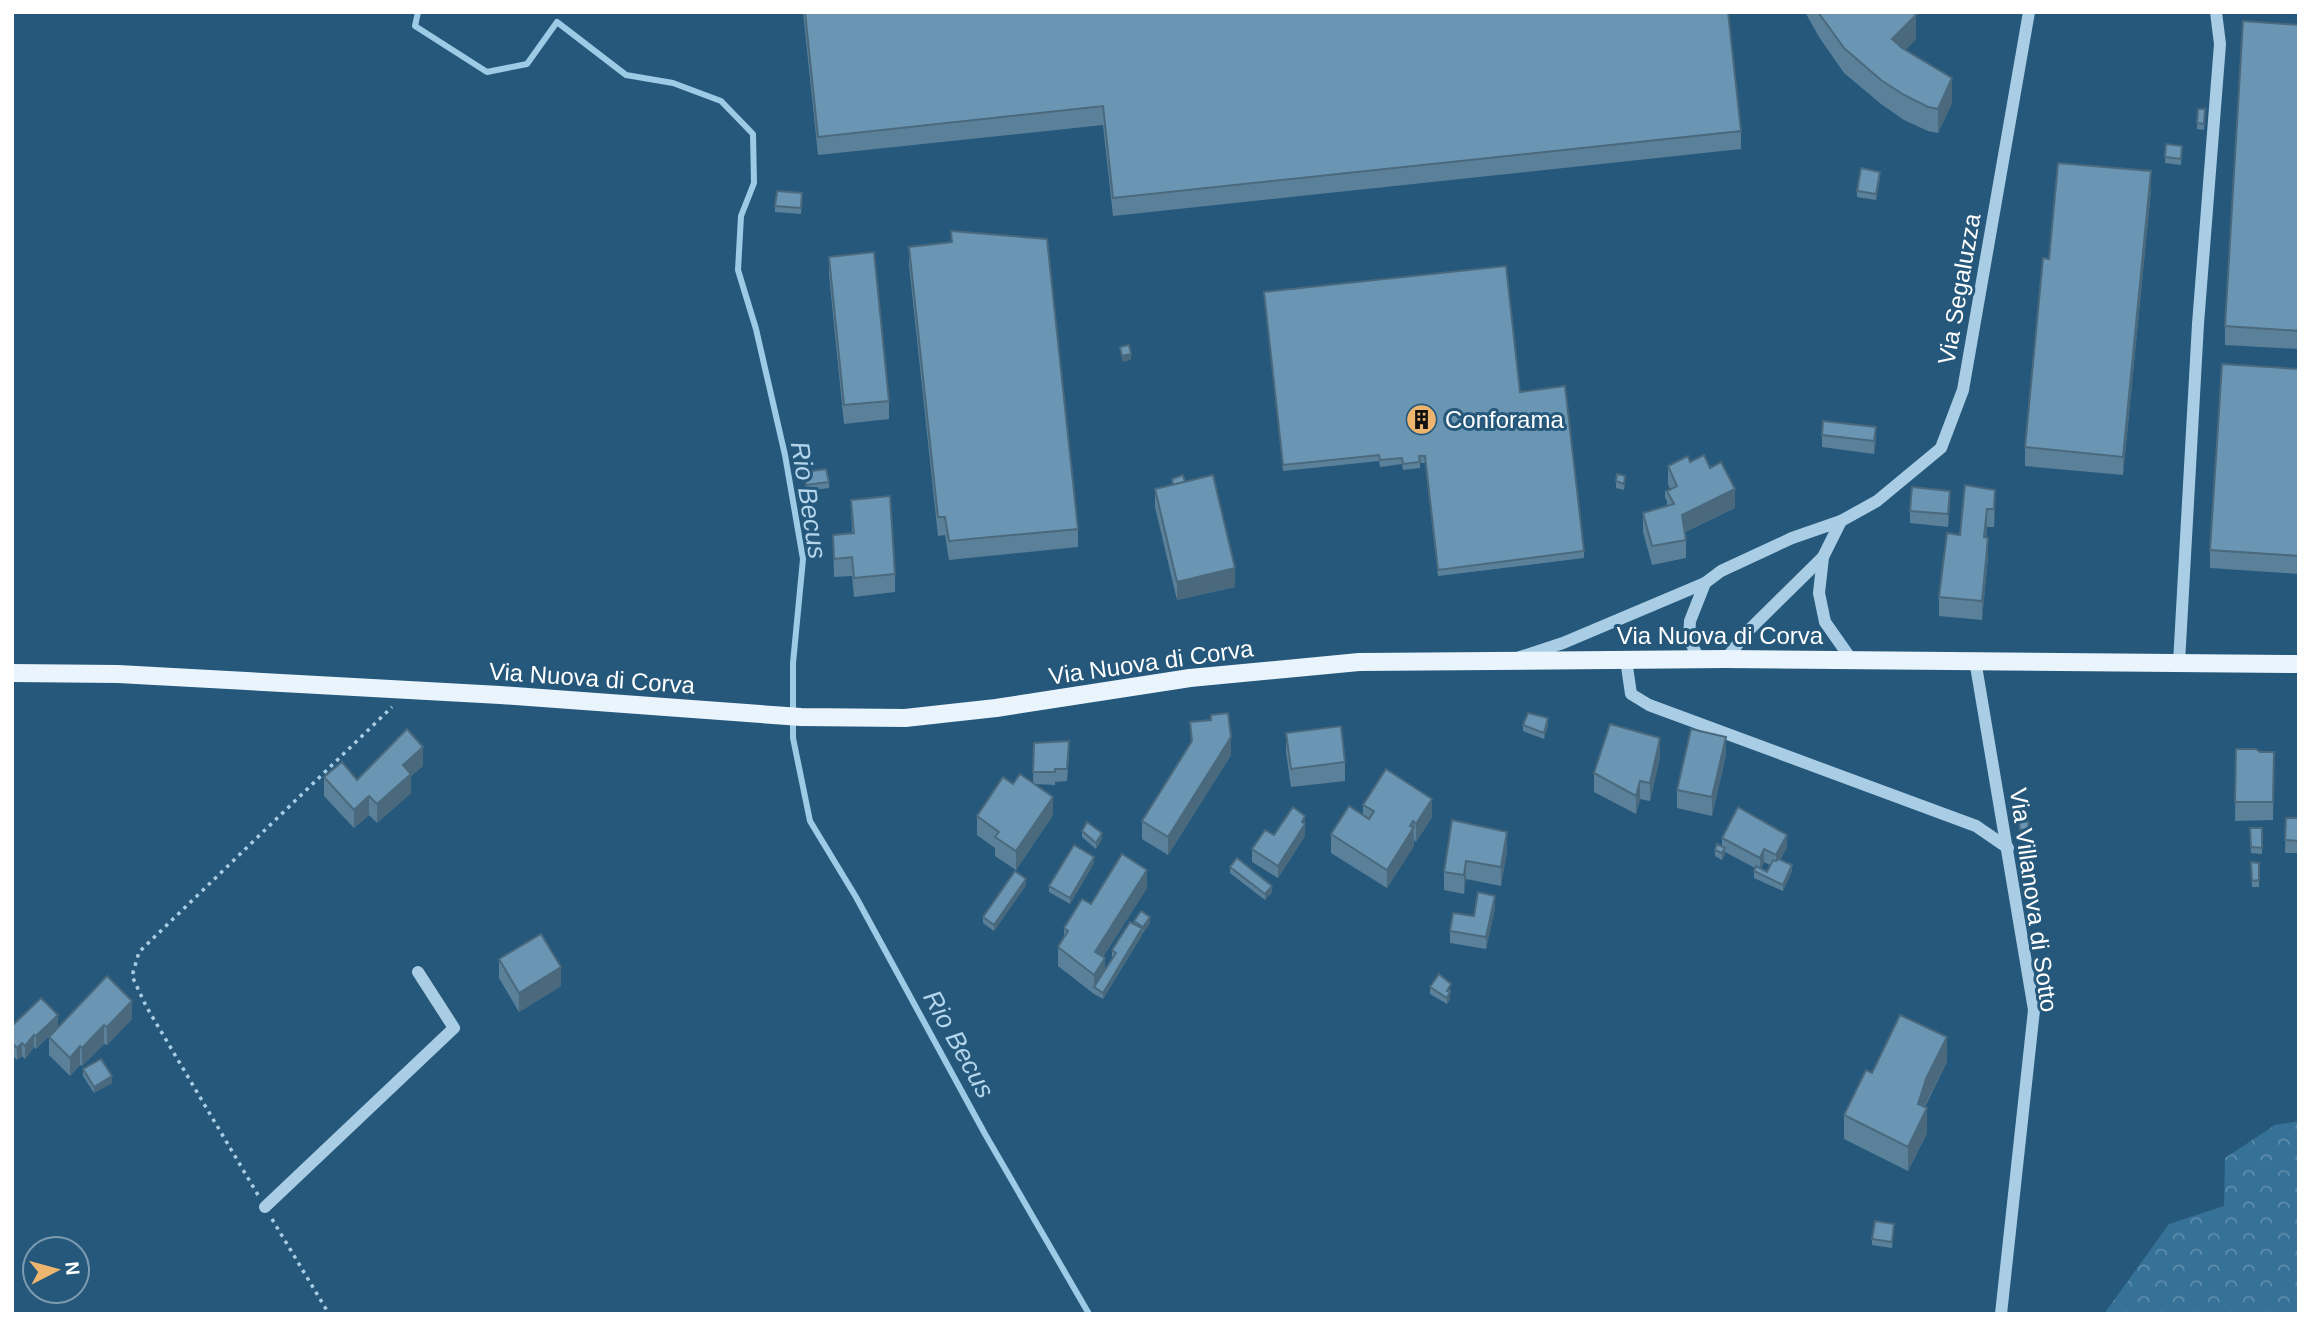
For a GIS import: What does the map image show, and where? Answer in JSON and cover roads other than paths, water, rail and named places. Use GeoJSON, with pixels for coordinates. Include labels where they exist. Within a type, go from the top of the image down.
{"type":"FeatureCollection","features":[{"type":"Feature","properties":{"kind":"main road","name":"Via Nuova di Corva"},"geometry":{"type":"LineString","coordinates":[[12,673],[118,674],[500,695],[801,717],[905,718],[996,708],[1190,678],[1359,662],[1851,659],[2299,664]]}},
{"type":"Feature","properties":{"kind":"street","name":"Via Segaluzza"},"geometry":{"type":"LineString","coordinates":[[1508,661],[1563,643],[1705,583],[1721,572],[1792,538],[1841,521],[1877,501],[1941,448],[1963,390],[2029,12]]}},
{"type":"Feature","properties":{"kind":"street"},"geometry":{"type":"LineString","coordinates":[[2179,663],[2198,324],[2220,44],[2216,12]]}},
{"type":"Feature","properties":{"kind":"street"},"geometry":{"type":"LineString","coordinates":[[1726,659],[1748,631],[1823,557],[1841,521]]}},
{"type":"Feature","properties":{"kind":"street"},"geometry":{"type":"LineString","coordinates":[[1823,557],[1819,593],[1825,622],[1851,659]]}},
{"type":"Feature","properties":{"kind":"street"},"geometry":{"type":"LineString","coordinates":[[1699,659],[1689,639],[1690,621],[1705,583]]}},
{"type":"Feature","properties":{"kind":"street"},"geometry":{"type":"LineString","coordinates":[[1626,660],[1631,694],[1649,705],[1976,826],[2008,848]]}},
{"type":"Feature","properties":{"kind":"street","name":"Via Villanova di Sotto"},"geometry":{"type":"LineString","coordinates":[[1975,660],[2034,1010],[2001,1314]]}},
{"type":"Feature","properties":{"kind":"street"},"geometry":{"type":"LineString","coordinates":[[265,1207],[454,1028],[418,972]]}},
{"type":"Feature","properties":{"kind":"waterway","name":"Rio Becus"},"geometry":{"type":"LineString","coordinates":[[418,12],[415,26],[487,72],[527,64],[557,22],[626,75],[673,83],[721,101],[753,134],[754,183],[741,216],[738,270],[756,329],[785,455],[803,559],[793,663],[793,738],[810,821],[856,897],[985,1134],[1089,1314]]}},
{"type":"Feature","properties":{"kind":"place","name":"Conforama"},"geometry":{"type":"Point","coordinates":[1422,419]}}]}
